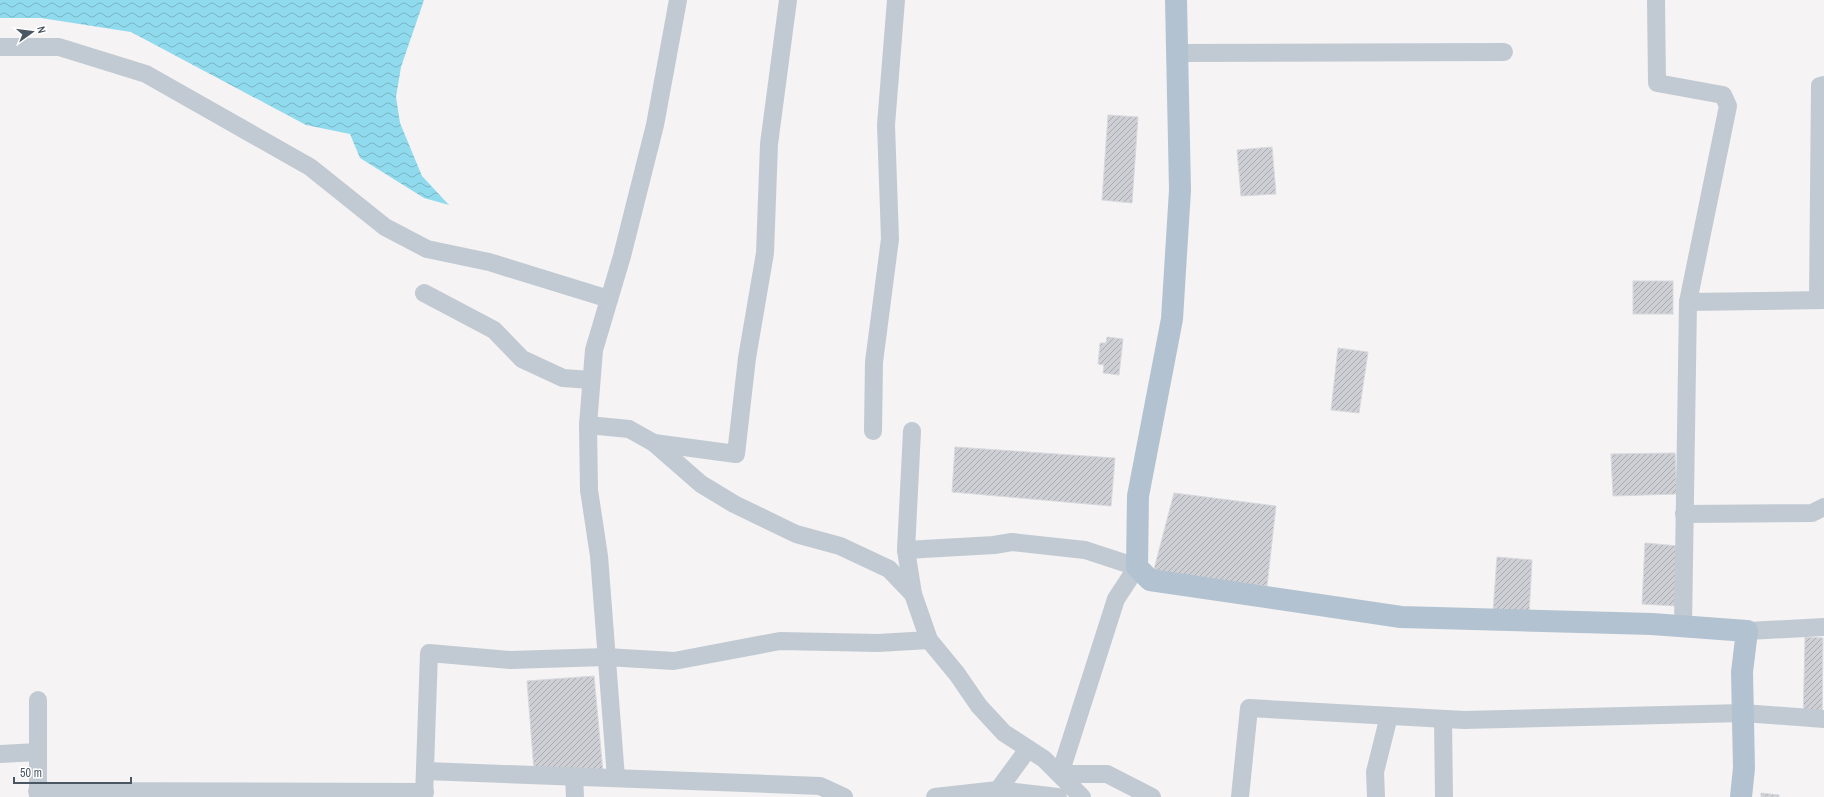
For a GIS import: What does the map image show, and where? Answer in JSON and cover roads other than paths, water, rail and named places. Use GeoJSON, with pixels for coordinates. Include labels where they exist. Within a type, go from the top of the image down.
{"type":"FeatureCollection","features":[{"type":"Feature","properties":{"kind":"main road"},"geometry":{"type":"LineString","coordinates":[[1176,0],[1180,190],[1172,319],[1138,496],[1137,567],[1150,580],[1401,617],[1652,624],[1746,631],[1742,672],[1744,768],[1741,797]]}},
{"type":"Feature","properties":{"kind":"street"},"geometry":{"type":"LineString","coordinates":[[616,778],[599,556],[589,490],[588,425],[591,380],[594,350],[622,256],[655,125],[678,0]]}},
{"type":"Feature","properties":{"kind":"street"},"geometry":{"type":"LineString","coordinates":[[654,443],[736,454],[747,358],[765,254],[769,144],[788,0]]}},
{"type":"Feature","properties":{"kind":"street"},"geometry":{"type":"LineString","coordinates":[[873,431],[874,362],[890,239],[886,125],[896,0]]}},
{"type":"Feature","properties":{"kind":"street"},"geometry":{"type":"LineString","coordinates":[[1656,0],[1657,83],[1723,95],[1728,106],[1688,302],[1683,626]]}},
{"type":"Feature","properties":{"kind":"street"},"geometry":{"type":"LineString","coordinates":[[0,47],[59,47],[146,74],[310,167],[385,227],[427,249],[489,262],[609,299]]}},
{"type":"Feature","properties":{"kind":"street"},"geometry":{"type":"LineString","coordinates":[[1177,53],[1504,52]]}},
{"type":"Feature","properties":{"kind":"street"},"geometry":{"type":"LineString","coordinates":[[1688,302],[1821,300],[1820,86],[1824,85]]}},
{"type":"Feature","properties":{"kind":"street"},"geometry":{"type":"LineString","coordinates":[[424,293],[494,330],[522,359],[563,378],[591,380]]}},
{"type":"Feature","properties":{"kind":"street"},"geometry":{"type":"LineString","coordinates":[[588,425],[629,429],[654,443],[701,484],[734,504],[796,534],[840,546],[890,569],[913,594]]}},
{"type":"Feature","properties":{"kind":"street"},"geometry":{"type":"LineString","coordinates":[[912,431],[906,550],[913,594],[929,640],[957,674],[979,706],[1004,733],[1044,758],[1082,797]]}},
{"type":"Feature","properties":{"kind":"street"},"geometry":{"type":"LineString","coordinates":[[1684,514],[1812,513],[1824,507]]}},
{"type":"Feature","properties":{"kind":"street"},"geometry":{"type":"LineString","coordinates":[[906,550],[994,545],[1012,542],[1085,550],[1137,567],[1116,599],[1060,774]]}},
{"type":"Feature","properties":{"kind":"street"},"geometry":{"type":"LineString","coordinates":[[1746,631],[1824,627]]}},
{"type":"Feature","properties":{"kind":"street"},"geometry":{"type":"LineString","coordinates":[[38,700],[38,794],[424,794],[429,653],[510,660],[606,657],[674,661],[780,641],[878,643],[929,640]]}},
{"type":"Feature","properties":{"kind":"street"},"geometry":{"type":"LineString","coordinates":[[1240,797],[1249,708],[1464,720],[1743,713],[1824,719]]}},
{"type":"Feature","properties":{"kind":"street"},"geometry":{"type":"LineString","coordinates":[[1376,797],[1375,772],[1389,716]]}},
{"type":"Feature","properties":{"kind":"street"},"geometry":{"type":"LineString","coordinates":[[1443,719],[1444,797]]}},
{"type":"Feature","properties":{"kind":"street"},"geometry":{"type":"LineString","coordinates":[[998,790],[1028,749]]}},
{"type":"Feature","properties":{"kind":"street"},"geometry":{"type":"LineString","coordinates":[[0,754],[38,752]]}},
{"type":"Feature","properties":{"kind":"street"},"geometry":{"type":"LineString","coordinates":[[426,771],[616,778],[772,790],[820,786],[844,797]]}},
{"type":"Feature","properties":{"kind":"street"},"geometry":{"type":"LineString","coordinates":[[1060,774],[1107,774],[1152,797]]}},
{"type":"Feature","properties":{"kind":"street"},"geometry":{"type":"LineString","coordinates":[[574,776],[575,797]]}},
{"type":"Feature","properties":{"kind":"street"},"geometry":{"type":"LineString","coordinates":[[934,797],[998,790],[1058,797]]}},
{"type":"Feature","properties":{"kind":"water"},"geometry":{"type":"Polygon","coordinates":[[[0,0],[424,0],[401,67],[396,97],[400,123],[422,176],[449,205],[424,198],[360,158],[350,134],[306,125],[131,32],[41,18],[0,18],[0,0]]]}}]}
